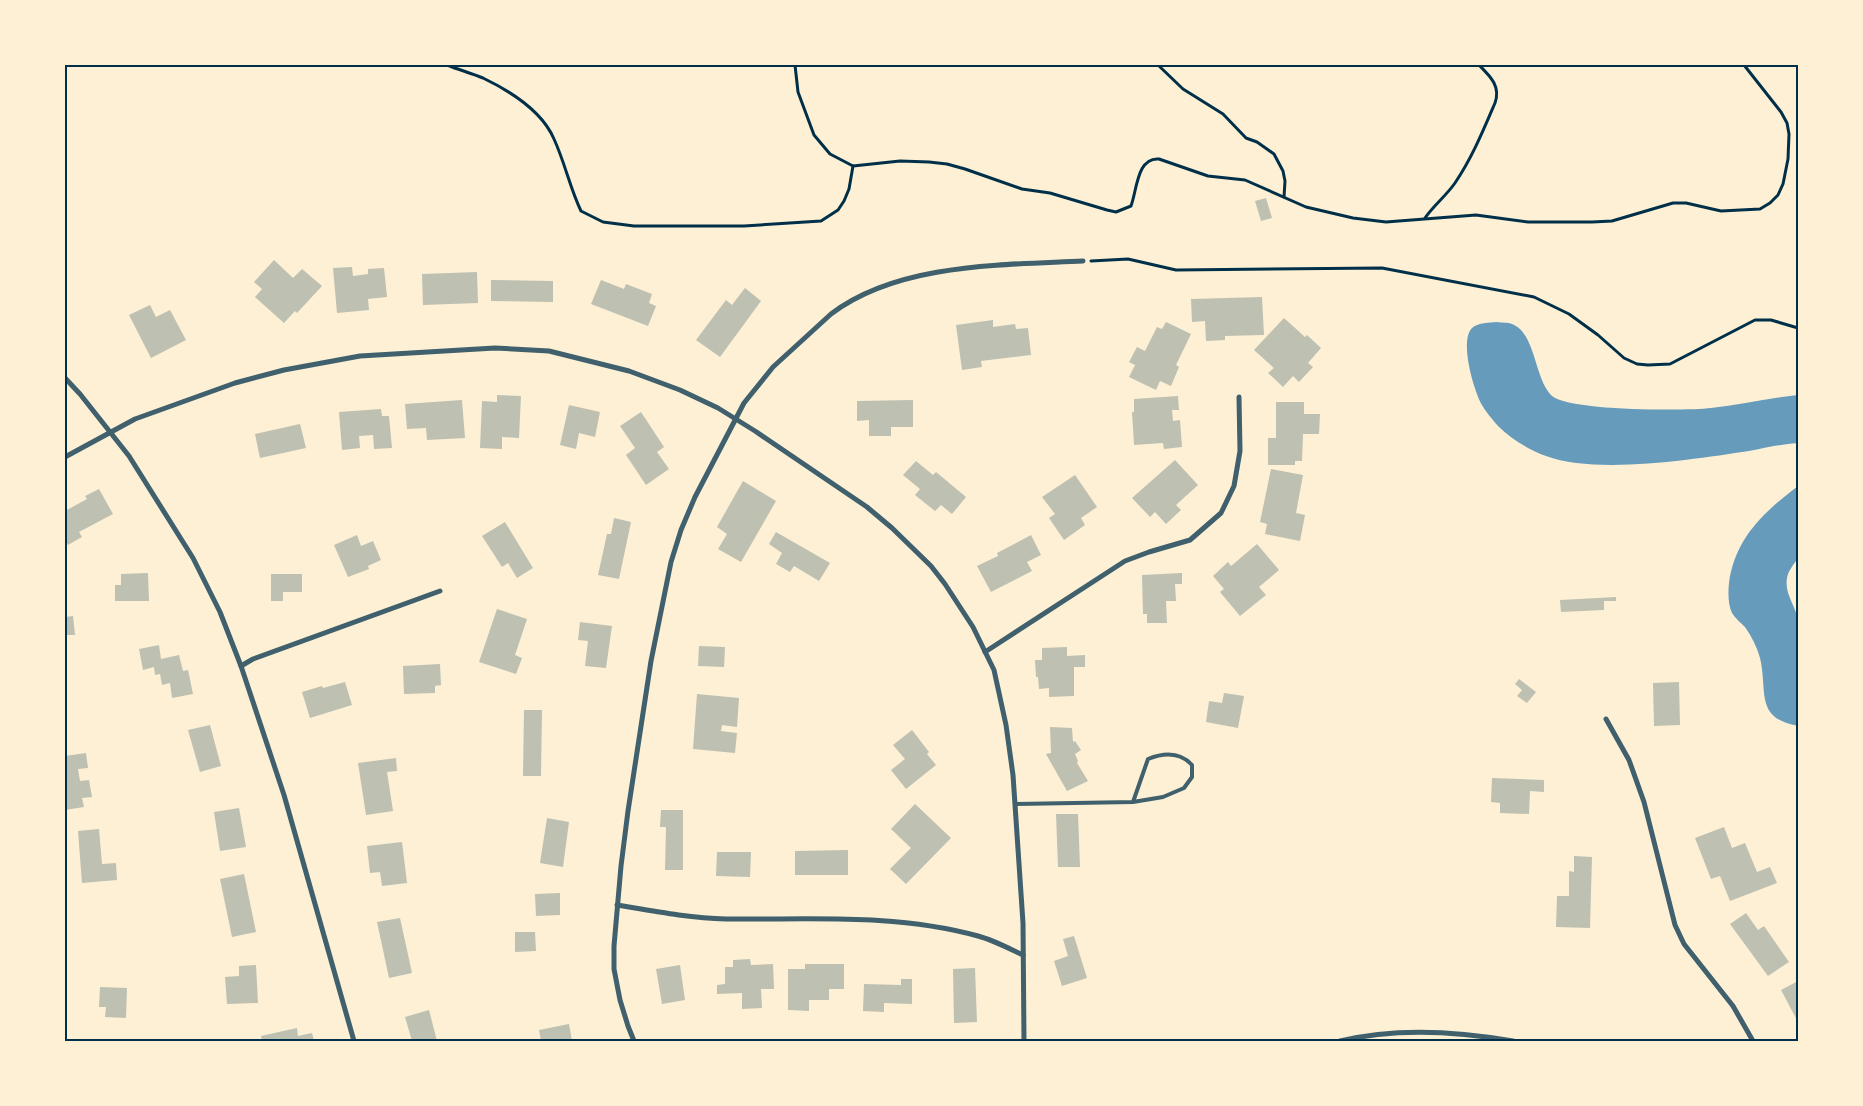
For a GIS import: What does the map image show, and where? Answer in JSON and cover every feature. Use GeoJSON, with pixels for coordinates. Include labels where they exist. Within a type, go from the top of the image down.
{"type":"FeatureCollection","features":[{"type":"Feature","properties":{"kind":"street"},"geometry":{"type":"LineString","coordinates":[[634,1041],[620,1000],[614,969],[614,946],[628,811],[650,670],[671,562],[681,530],[695,497],[735,420],[758,383],[780,360],[840,306],[879,286],[909,277],[988,266],[1083,261]]}},
{"type":"Feature","properties":{"kind":"street"},"geometry":{"type":"LineString","coordinates":[[65,457],[135,419],[226,386],[284,370],[360,356],[495,348],[549,351],[629,371],[680,390],[718,408],[839,487],[892,528],[931,566],[945,584],[973,627],[994,670],[1006,725],[1015,804],[1023,923],[1024,1041]]}},
{"type":"Feature","properties":{"kind":"street"},"geometry":{"type":"LineString","coordinates":[[65,378],[129,456],[193,558],[220,612],[241,666],[284,795],[354,1041]]}},
{"type":"Feature","properties":{"kind":"street"},"geometry":{"type":"LineString","coordinates":[[985,652],[1125,561],[1190,540],[1221,513],[1234,486],[1238,460],[1239,397]]}},
{"type":"Feature","properties":{"kind":"street"},"geometry":{"type":"LineString","coordinates":[[241,666],[253,659],[440,591]]}},
{"type":"Feature","properties":{"kind":"street"},"geometry":{"type":"LineString","coordinates":[[1606,719],[1629,760],[1644,802],[1674,925],[1684,944],[1733,1006],[1753,1041]]}},
{"type":"Feature","properties":{"kind":"street"},"geometry":{"type":"LineString","coordinates":[[617,906],[724,919],[862,919],[903,921],[979,936],[1023,955]]}},
{"type":"Feature","properties":{"kind":"street"},"geometry":{"type":"LineString","coordinates":[[1340,1041],[1383,1034],[1439,1032],[1470,1034],[1513,1041]]}},
{"type":"Feature","properties":{"kind":"lane"},"geometry":{"type":"LineString","coordinates":[[1015,804],[1133,802],[1163,797],[1184,788],[1192,777],[1192,764],[1186,758],[1175,755],[1159,754],[1148,759],[1133,802]]}},
{"type":"Feature","properties":{"kind":"path"},"geometry":{"type":"LineString","coordinates":[[447,65],[494,84],[525,104],[545,123],[553,137],[581,211],[603,222],[634,226],[744,226],[820,220],[838,210],[849,188],[853,166]]}},
{"type":"Feature","properties":{"kind":"path"},"geometry":{"type":"LineString","coordinates":[[795,65],[798,92],[814,135],[830,154],[853,166],[900,161],[947,164],[1022,189],[1050,192],[1116,212],[1131,206],[1141,171],[1145,163],[1153,158],[1208,176],[1245,180],[1306,207],[1353,218],[1386,222],[1476,215],[1528,222],[1572,223],[1612,220],[1673,203],[1686,203],[1721,212],[1760,209],[1770,204],[1778,195],[1783,184],[1788,159],[1789,139],[1786,123],[1769,96],[1744,65]]}},
{"type":"Feature","properties":{"kind":"path"},"geometry":{"type":"LineString","coordinates":[[1158,65],[1184,89],[1223,114],[1246,138],[1257,142],[1274,154],[1283,171],[1285,181],[1284,197]]}},
{"type":"Feature","properties":{"kind":"path"},"geometry":{"type":"LineString","coordinates":[[1424,219],[1453,186],[1464,170],[1495,103],[1497,89],[1479,65]]}},
{"type":"Feature","properties":{"kind":"path"},"geometry":{"type":"LineString","coordinates":[[1083,261],[1128,259],[1176,270],[1382,268],[1534,297],[1569,314],[1598,334],[1624,358],[1637,364],[1670,364],[1754,320],[1771,320],[1798,328]]}},
{"type":"Feature","properties":{"kind":"water"},"geometry":{"type":"Polygon","coordinates":[[[1497,322],[1510,323],[1520,329],[1530,346],[1546,388],[1552,396],[1563,401],[1580,405],[1628,409],[1678,410],[1722,407],[1798,395],[1798,443],[1702,458],[1646,464],[1618,465],[1567,462],[1540,454],[1514,440],[1498,426],[1484,408],[1475,389],[1467,354],[1468,334],[1472,328],[1478,325],[1497,322]]]}},
{"type":"Feature","properties":{"kind":"water"},"geometry":{"type":"Polygon","coordinates":[[[1798,486],[1798,558],[1787,578],[1787,590],[1798,622],[1798,726],[1784,722],[1775,717],[1769,710],[1764,692],[1759,654],[1748,631],[1732,613],[1728,594],[1732,567],[1745,539],[1763,516],[1798,486]]]}},
{"type":"Feature","properties":{"kind":"building"},"geometry":{"type":"Polygon","coordinates":[[[1266,198],[1272,218],[1261,221],[1255,201],[1266,198]]]}},
{"type":"Feature","properties":{"kind":"building"},"geometry":{"type":"Polygon","coordinates":[[[274,260],[293,278],[302,269],[322,286],[297,313],[295,311],[284,323],[255,297],[262,289],[254,282],[274,260]]]}},
{"type":"Feature","properties":{"kind":"building"},"geometry":{"type":"Polygon","coordinates":[[[352,267],[353,276],[368,274],[368,269],[384,268],[387,297],[368,299],[369,310],[337,313],[333,268],[352,267]]]}},
{"type":"Feature","properties":{"kind":"building"},"geometry":{"type":"Polygon","coordinates":[[[477,272],[478,303],[423,305],[422,274],[477,272]]]}},
{"type":"Feature","properties":{"kind":"building"},"geometry":{"type":"Polygon","coordinates":[[[491,280],[553,281],[553,302],[491,301],[491,280]]]}},
{"type":"Feature","properties":{"kind":"building"},"geometry":{"type":"Polygon","coordinates":[[[601,280],[624,289],[626,284],[652,294],[649,303],[656,306],[648,326],[591,304],[601,280]]]}},
{"type":"Feature","properties":{"kind":"building"},"geometry":{"type":"Polygon","coordinates":[[[745,288],[761,301],[720,357],[696,340],[726,300],[732,305],[745,288]]]}},
{"type":"Feature","properties":{"kind":"building"},"geometry":{"type":"Polygon","coordinates":[[[1262,297],[1264,335],[1225,336],[1225,340],[1206,341],[1205,321],[1192,322],[1191,299],[1262,297]]]}},
{"type":"Feature","properties":{"kind":"building"},"geometry":{"type":"Polygon","coordinates":[[[150,305],[156,317],[170,310],[186,340],[151,358],[129,315],[150,305]]]}},
{"type":"Feature","properties":{"kind":"building"},"geometry":{"type":"Polygon","coordinates":[[[1284,318],[1305,337],[1307,335],[1321,348],[1308,363],[1313,367],[1299,382],[1293,376],[1283,387],[1268,373],[1274,368],[1254,350],[1284,318]]]}},
{"type":"Feature","properties":{"kind":"building"},"geometry":{"type":"Polygon","coordinates":[[[993,320],[993,327],[1015,324],[1016,329],[1028,328],[1031,355],[981,361],[982,367],[962,370],[956,325],[993,320]]]}},
{"type":"Feature","properties":{"kind":"building"},"geometry":{"type":"Polygon","coordinates":[[[1166,322],[1191,334],[1176,365],[1179,367],[1171,386],[1160,381],[1156,390],[1129,377],[1135,365],[1129,362],[1137,347],[1145,351],[1157,327],[1162,329],[1166,322]]]}},
{"type":"Feature","properties":{"kind":"building"},"geometry":{"type":"Polygon","coordinates":[[[497,395],[521,396],[519,438],[502,437],[502,449],[480,448],[482,401],[497,402],[497,395]]]}},
{"type":"Feature","properties":{"kind":"building"},"geometry":{"type":"Polygon","coordinates":[[[1178,396],[1179,410],[1172,410],[1173,421],[1180,420],[1182,447],[1164,449],[1163,443],[1134,445],[1132,412],[1134,412],[1134,399],[1178,396]]]}},
{"type":"Feature","properties":{"kind":"building"},"geometry":{"type":"Polygon","coordinates":[[[462,400],[465,438],[427,440],[426,428],[407,429],[405,404],[462,400]]]}},
{"type":"Feature","properties":{"kind":"building"},"geometry":{"type":"Polygon","coordinates":[[[913,400],[913,427],[891,427],[891,436],[869,436],[869,420],[857,421],[857,401],[913,400]]]}},
{"type":"Feature","properties":{"kind":"building"},"geometry":{"type":"Polygon","coordinates":[[[1276,402],[1304,402],[1304,414],[1320,414],[1319,434],[1303,434],[1302,461],[1295,461],[1295,465],[1268,465],[1268,438],[1276,438],[1276,402]]]}},
{"type":"Feature","properties":{"kind":"building"},"geometry":{"type":"Polygon","coordinates":[[[569,405],[600,412],[595,437],[579,433],[576,449],[560,445],[569,405]]]}},
{"type":"Feature","properties":{"kind":"building"},"geometry":{"type":"Polygon","coordinates":[[[381,409],[382,416],[389,416],[392,448],[374,449],[373,435],[359,436],[360,448],[342,450],[339,412],[381,409]]]}},
{"type":"Feature","properties":{"kind":"building"},"geometry":{"type":"Polygon","coordinates":[[[641,412],[664,447],[657,452],[669,469],[646,485],[626,455],[635,448],[620,426],[641,412]]]}},
{"type":"Feature","properties":{"kind":"building"},"geometry":{"type":"Polygon","coordinates":[[[300,424],[306,448],[260,458],[255,434],[300,424]]]}},
{"type":"Feature","properties":{"kind":"building"},"geometry":{"type":"Polygon","coordinates":[[[1175,460],[1198,485],[1176,505],[1181,510],[1166,524],[1155,512],[1150,517],[1132,498],[1175,460]]]}},
{"type":"Feature","properties":{"kind":"building"},"geometry":{"type":"Polygon","coordinates":[[[916,461],[933,475],[936,472],[966,497],[952,514],[941,505],[935,511],[915,495],[920,489],[903,475],[916,461]]]}},
{"type":"Feature","properties":{"kind":"building"},"geometry":{"type":"Polygon","coordinates":[[[1271,469],[1303,475],[1296,513],[1305,515],[1300,541],[1265,534],[1267,524],[1260,522],[1271,469]]]}},
{"type":"Feature","properties":{"kind":"building"},"geometry":{"type":"Polygon","coordinates":[[[1075,475],[1097,507],[1081,518],[1085,525],[1064,540],[1049,518],[1055,514],[1042,497],[1075,475]]]}},
{"type":"Feature","properties":{"kind":"building"},"geometry":{"type":"Polygon","coordinates":[[[743,481],[776,501],[741,562],[718,549],[727,534],[717,527],[743,481]]]}},
{"type":"Feature","properties":{"kind":"building"},"geometry":{"type":"Polygon","coordinates":[[[99,489],[113,514],[79,532],[82,537],[68,545],[65,540],[65,511],[87,499],[85,496],[99,489]]]}},
{"type":"Feature","properties":{"kind":"building"},"geometry":{"type":"Polygon","coordinates":[[[614,518],[631,522],[619,579],[598,575],[607,534],[611,534],[614,518]]]}},
{"type":"Feature","properties":{"kind":"building"},"geometry":{"type":"Polygon","coordinates":[[[505,522],[533,568],[517,578],[508,563],[502,567],[482,536],[505,522]]]}},
{"type":"Feature","properties":{"kind":"building"},"geometry":{"type":"Polygon","coordinates":[[[776,532],[830,563],[819,581],[794,566],[790,572],[776,564],[782,553],[769,544],[776,532]]]}},
{"type":"Feature","properties":{"kind":"building"},"geometry":{"type":"Polygon","coordinates":[[[357,535],[361,546],[373,541],[381,560],[368,566],[369,569],[348,577],[334,545],[357,535]]]}},
{"type":"Feature","properties":{"kind":"building"},"geometry":{"type":"Polygon","coordinates":[[[1031,535],[1041,555],[1027,562],[1032,571],[991,592],[977,566],[998,556],[997,553],[1031,535]]]}},
{"type":"Feature","properties":{"kind":"building"},"geometry":{"type":"Polygon","coordinates":[[[1257,544],[1279,570],[1259,587],[1266,595],[1240,616],[1220,592],[1224,589],[1213,576],[1228,562],[1231,566],[1257,544]]]}},
{"type":"Feature","properties":{"kind":"building"},"geometry":{"type":"Polygon","coordinates":[[[148,573],[149,601],[115,601],[115,585],[121,585],[121,574],[148,573]]]}},
{"type":"Feature","properties":{"kind":"building"},"geometry":{"type":"Polygon","coordinates":[[[1182,573],[1182,584],[1175,584],[1176,601],[1166,601],[1167,623],[1147,623],[1147,614],[1143,614],[1142,575],[1182,573]]]}},
{"type":"Feature","properties":{"kind":"building"},"geometry":{"type":"Polygon","coordinates":[[[271,574],[302,574],[302,592],[283,592],[283,601],[271,601],[271,574]]]}},
{"type":"Feature","properties":{"kind":"building"},"geometry":{"type":"Polygon","coordinates":[[[1616,597],[1616,601],[1604,601],[1604,610],[1561,612],[1560,600],[1616,597]]]}},
{"type":"Feature","properties":{"kind":"building"},"geometry":{"type":"Polygon","coordinates":[[[497,609],[527,619],[515,655],[522,658],[516,674],[479,662],[497,609]]]}},
{"type":"Feature","properties":{"kind":"building"},"geometry":{"type":"Polygon","coordinates":[[[73,616],[75,635],[65,635],[65,617],[73,616]]]}},
{"type":"Feature","properties":{"kind":"building"},"geometry":{"type":"Polygon","coordinates":[[[580,622],[612,626],[606,668],[585,666],[588,641],[578,640],[580,622]]]}},
{"type":"Feature","properties":{"kind":"building"},"geometry":{"type":"Polygon","coordinates":[[[159,645],[161,659],[179,655],[183,671],[188,670],[193,694],[172,698],[170,683],[162,685],[160,674],[155,675],[154,667],[143,670],[139,649],[159,645]]]}},
{"type":"Feature","properties":{"kind":"building"},"geometry":{"type":"Polygon","coordinates":[[[699,646],[725,647],[724,667],[698,666],[699,646]]]}},
{"type":"Feature","properties":{"kind":"building"},"geometry":{"type":"Polygon","coordinates":[[[1067,647],[1067,656],[1085,655],[1085,667],[1074,667],[1074,696],[1049,697],[1049,688],[1039,689],[1035,660],[1042,660],[1042,648],[1067,647]]]}},
{"type":"Feature","properties":{"kind":"building"},"geometry":{"type":"Polygon","coordinates":[[[440,664],[441,685],[435,686],[435,693],[404,694],[403,666],[440,664]]]}},
{"type":"Feature","properties":{"kind":"building"},"geometry":{"type":"Polygon","coordinates":[[[1519,679],[1536,692],[1527,703],[1517,696],[1522,690],[1515,684],[1519,679]]]}},
{"type":"Feature","properties":{"kind":"building"},"geometry":{"type":"Polygon","coordinates":[[[345,682],[352,705],[310,718],[302,692],[345,682]]]}},
{"type":"Feature","properties":{"kind":"building"},"geometry":{"type":"Polygon","coordinates":[[[1679,682],[1680,725],[1654,726],[1653,683],[1679,682]]]}},
{"type":"Feature","properties":{"kind":"building"},"geometry":{"type":"Polygon","coordinates":[[[1224,693],[1244,696],[1238,728],[1206,722],[1209,701],[1222,703],[1224,693]]]}},
{"type":"Feature","properties":{"kind":"building"},"geometry":{"type":"Polygon","coordinates":[[[697,694],[739,698],[737,727],[722,725],[721,731],[737,733],[735,753],[693,749],[697,694]]]}},
{"type":"Feature","properties":{"kind":"building"},"geometry":{"type":"Polygon","coordinates":[[[524,710],[542,710],[541,776],[523,776],[524,710]]]}},
{"type":"Feature","properties":{"kind":"building"},"geometry":{"type":"Polygon","coordinates":[[[210,725],[221,766],[200,772],[188,730],[210,725]]]}},
{"type":"Feature","properties":{"kind":"building"},"geometry":{"type":"Polygon","coordinates":[[[1050,727],[1072,728],[1073,742],[1075,741],[1081,750],[1075,754],[1077,763],[1088,781],[1067,791],[1046,754],[1051,753],[1050,727]]]}},
{"type":"Feature","properties":{"kind":"building"},"geometry":{"type":"Polygon","coordinates":[[[912,730],[929,752],[927,754],[936,765],[906,789],[891,770],[905,759],[893,745],[912,730]]]}},
{"type":"Feature","properties":{"kind":"building"},"geometry":{"type":"Polygon","coordinates":[[[86,753],[88,768],[78,769],[80,781],[89,780],[92,797],[82,798],[84,807],[65,810],[65,756],[86,753]]]}},
{"type":"Feature","properties":{"kind":"building"},"geometry":{"type":"Polygon","coordinates":[[[396,758],[397,771],[387,772],[393,811],[366,815],[358,763],[396,758]]]}},
{"type":"Feature","properties":{"kind":"building"},"geometry":{"type":"Polygon","coordinates":[[[1492,778],[1544,780],[1544,792],[1530,791],[1529,814],[1500,813],[1500,803],[1491,802],[1492,778]]]}},
{"type":"Feature","properties":{"kind":"building"},"geometry":{"type":"Polygon","coordinates":[[[915,804],[951,838],[906,884],[890,869],[911,848],[891,829],[915,804]]]}},
{"type":"Feature","properties":{"kind":"building"},"geometry":{"type":"Polygon","coordinates":[[[239,808],[246,847],[220,851],[214,812],[239,808]]]}},
{"type":"Feature","properties":{"kind":"building"},"geometry":{"type":"Polygon","coordinates":[[[661,810],[683,810],[683,870],[665,870],[666,827],[660,827],[661,810]]]}},
{"type":"Feature","properties":{"kind":"building"},"geometry":{"type":"Polygon","coordinates":[[[1056,814],[1078,814],[1080,867],[1058,867],[1056,814]]]}},
{"type":"Feature","properties":{"kind":"building"},"geometry":{"type":"Polygon","coordinates":[[[547,818],[569,822],[563,867],[540,863],[547,818]]]}},
{"type":"Feature","properties":{"kind":"building"},"geometry":{"type":"Polygon","coordinates":[[[1724,827],[1732,848],[1745,843],[1757,872],[1770,867],[1777,883],[1730,901],[1720,876],[1711,879],[1695,838],[1724,827]]]}},
{"type":"Feature","properties":{"kind":"building"},"geometry":{"type":"Polygon","coordinates":[[[99,829],[102,864],[116,863],[117,880],[82,883],[78,831],[99,829]]]}},
{"type":"Feature","properties":{"kind":"building"},"geometry":{"type":"Polygon","coordinates":[[[402,842],[407,883],[382,886],[380,872],[370,873],[367,846],[402,842]]]}},
{"type":"Feature","properties":{"kind":"building"},"geometry":{"type":"Polygon","coordinates":[[[848,850],[848,875],[795,875],[795,851],[848,850]]]}},
{"type":"Feature","properties":{"kind":"building"},"geometry":{"type":"Polygon","coordinates":[[[717,852],[751,852],[750,877],[716,876],[717,852]]]}},
{"type":"Feature","properties":{"kind":"building"},"geometry":{"type":"Polygon","coordinates":[[[1574,856],[1592,857],[1590,928],[1556,927],[1557,896],[1569,896],[1569,871],[1574,872],[1574,856]]]}},
{"type":"Feature","properties":{"kind":"building"},"geometry":{"type":"Polygon","coordinates":[[[244,874],[256,932],[232,937],[220,879],[244,874]]]}},
{"type":"Feature","properties":{"kind":"building"},"geometry":{"type":"Polygon","coordinates":[[[560,893],[560,915],[536,916],[535,894],[560,893]]]}},
{"type":"Feature","properties":{"kind":"building"},"geometry":{"type":"Polygon","coordinates":[[[1746,913],[1758,930],[1764,926],[1789,962],[1768,976],[1730,924],[1746,913]]]}},
{"type":"Feature","properties":{"kind":"building"},"geometry":{"type":"Polygon","coordinates":[[[400,918],[412,973],[389,978],[377,922],[400,918]]]}},
{"type":"Feature","properties":{"kind":"building"},"geometry":{"type":"Polygon","coordinates":[[[515,932],[535,932],[536,951],[515,952],[515,932]]]}},
{"type":"Feature","properties":{"kind":"building"},"geometry":{"type":"Polygon","coordinates":[[[1074,936],[1087,978],[1062,986],[1054,961],[1068,956],[1063,939],[1074,936]]]}},
{"type":"Feature","properties":{"kind":"building"},"geometry":{"type":"Polygon","coordinates":[[[750,959],[751,965],[773,964],[774,989],[761,989],[762,1008],[742,1009],[742,993],[717,994],[717,985],[725,984],[725,967],[733,967],[733,960],[750,959]]]}},
{"type":"Feature","properties":{"kind":"building"},"geometry":{"type":"Polygon","coordinates":[[[805,964],[844,964],[844,989],[829,989],[829,1000],[809,1000],[809,1011],[788,1010],[788,969],[805,969],[805,964]]]}},
{"type":"Feature","properties":{"kind":"building"},"geometry":{"type":"Polygon","coordinates":[[[256,965],[258,1003],[227,1004],[225,977],[239,976],[239,966],[256,965]]]}},
{"type":"Feature","properties":{"kind":"building"},"geometry":{"type":"Polygon","coordinates":[[[680,965],[685,1000],[662,1004],[656,969],[680,965]]]}},
{"type":"Feature","properties":{"kind":"building"},"geometry":{"type":"Polygon","coordinates":[[[975,968],[977,1022],[954,1023],[953,969],[975,968]]]}},
{"type":"Feature","properties":{"kind":"building"},"geometry":{"type":"Polygon","coordinates":[[[901,979],[912,979],[912,1004],[884,1003],[884,1012],[863,1011],[864,984],[901,985],[901,979]]]}},
{"type":"Feature","properties":{"kind":"building"},"geometry":{"type":"Polygon","coordinates":[[[1798,981],[1798,1022],[1781,990],[1798,981]]]}},
{"type":"Feature","properties":{"kind":"building"},"geometry":{"type":"Polygon","coordinates":[[[100,987],[127,988],[126,1018],[105,1017],[106,1007],[99,1007],[100,987]]]}},
{"type":"Feature","properties":{"kind":"building"},"geometry":{"type":"Polygon","coordinates":[[[429,1010],[437,1041],[412,1041],[405,1017],[429,1010]]]}},
{"type":"Feature","properties":{"kind":"building"},"geometry":{"type":"Polygon","coordinates":[[[569,1024],[572,1041],[541,1041],[539,1030],[569,1024]]]}},
{"type":"Feature","properties":{"kind":"building"},"geometry":{"type":"Polygon","coordinates":[[[297,1028],[298,1036],[312,1033],[314,1041],[262,1041],[261,1036],[297,1028]]]}}]}
